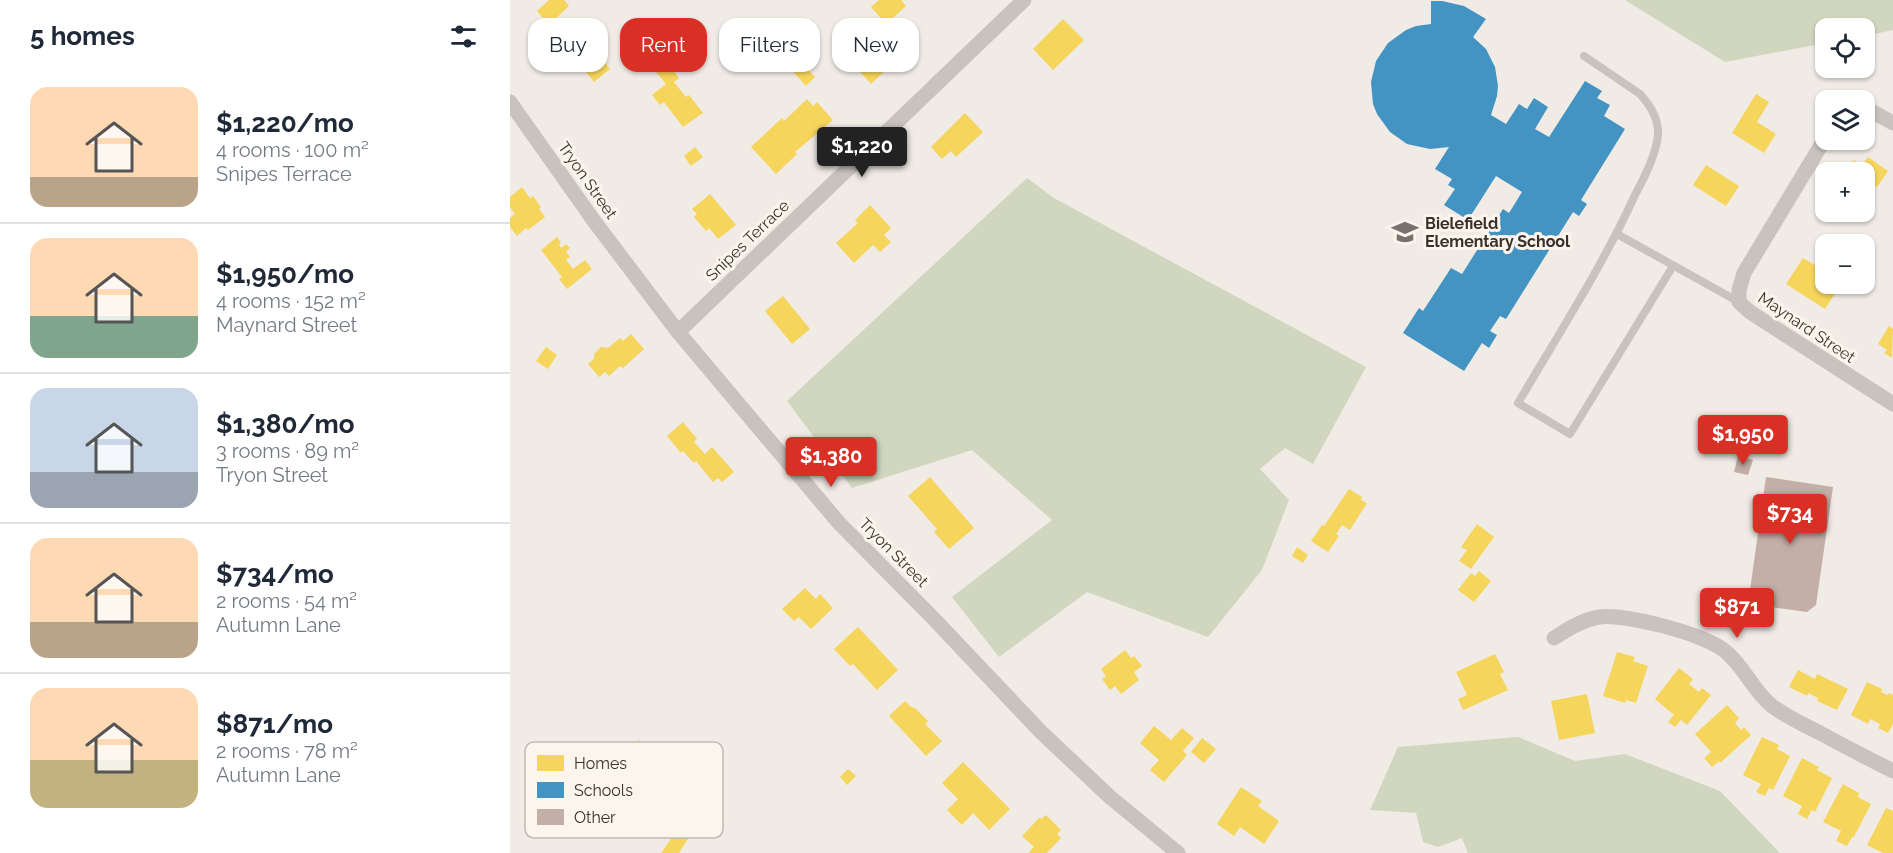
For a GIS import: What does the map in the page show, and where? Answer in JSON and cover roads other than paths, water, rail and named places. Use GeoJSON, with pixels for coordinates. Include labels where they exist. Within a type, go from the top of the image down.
{"type":"FeatureCollection","features":[{"type":"Feature","properties":{"kind":"street","name":"Snipes Terrace"},"geometry":{"type":"LineString","coordinates":[[678,332],[1023,0]]}},
{"type":"Feature","properties":{"kind":"street","name":"Tryon Street"},"geometry":{"type":"LineString","coordinates":[[510,102],[594,221],[678,332],[839,523],[1041,732],[1110,797],[1178,853]]}},
{"type":"Feature","properties":{"kind":"street"},"geometry":{"type":"LineString","coordinates":[[1875,113],[1893,123]]}},
{"type":"Feature","properties":{"kind":"street","name":"Maynard Street"},"geometry":{"type":"LineString","coordinates":[[1818,150],[1744,273],[1739,290],[1739,302],[1750,312],[1893,404]]}},
{"type":"Feature","properties":{"kind":"street"},"geometry":{"type":"LineString","coordinates":[[1554,638],[1582,621],[1614,616],[1710,640],[1737,662],[1771,705],[1798,722],[1893,771]]}},
{"type":"Feature","properties":{"kind":"lane"},"geometry":{"type":"LineString","coordinates":[[1584,56],[1641,94],[1651,108],[1657,124],[1656,144],[1642,181],[1617,234],[1518,403],[1570,434],[1672,266]]}},
{"type":"Feature","properties":{"kind":"lane"},"geometry":{"type":"LineString","coordinates":[[1617,234],[1739,302]]}},
{"type":"Feature","properties":{"kind":"place","name":"Bielefield Elementary School"},"geometry":{"type":"Point","coordinates":[1405,232]}}]}
